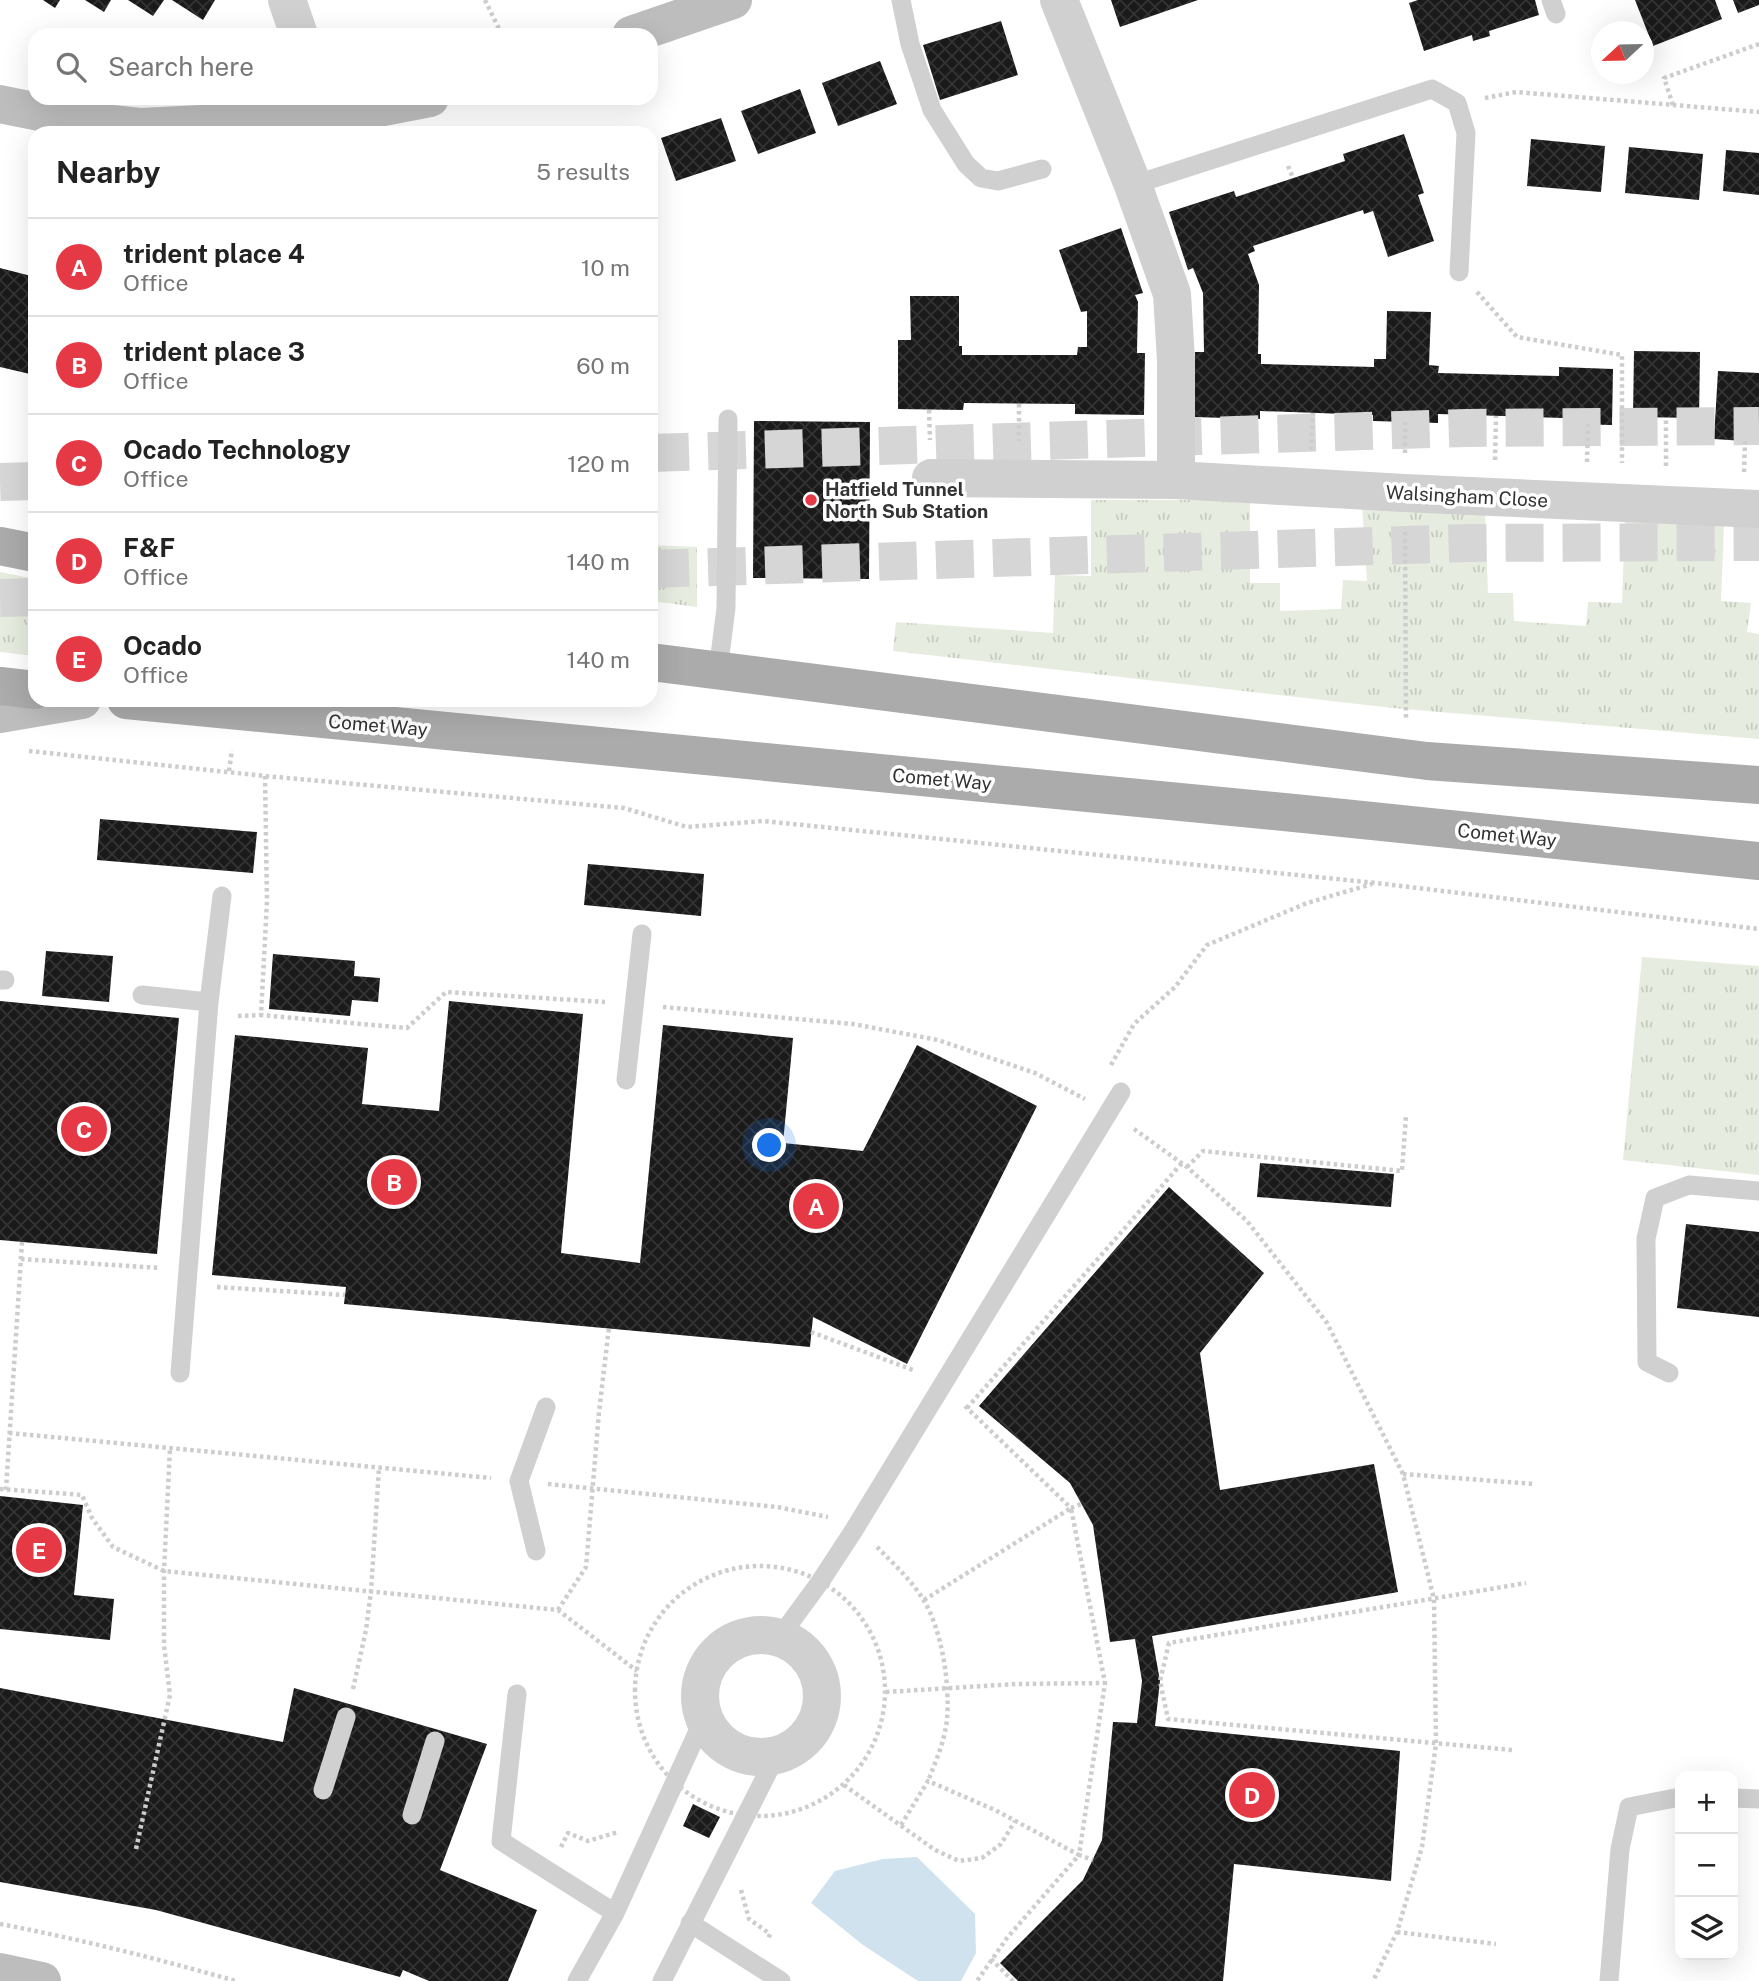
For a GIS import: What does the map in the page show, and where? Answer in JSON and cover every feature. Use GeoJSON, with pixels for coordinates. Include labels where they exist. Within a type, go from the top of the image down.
{"type":"FeatureCollection","features":[{"type":"Feature","properties":{"kind":"main road"},"geometry":{"type":"LineString","coordinates":[[0,546],[28,552]]}},
{"type":"Feature","properties":{"kind":"main road"},"geometry":{"type":"LineString","coordinates":[[658,663],[1427,761],[1759,785]]}},
{"type":"Feature","properties":{"kind":"main road"},"geometry":{"type":"LineString","coordinates":[[0,686],[28,689]]}},
{"type":"Feature","properties":{"kind":"main road","name":"Comet Way"},"geometry":{"type":"LineString","coordinates":[[198,707],[1759,861]]}},
{"type":"Feature","properties":{"kind":"street"},"geometry":{"type":"LineString","coordinates":[[287,0],[297,28]]}},
{"type":"Feature","properties":{"kind":"street"},"geometry":{"type":"LineString","coordinates":[[651,28],[731,0]]}},
{"type":"Feature","properties":{"kind":"street"},"geometry":{"type":"LineString","coordinates":[[1059,0],[1133,185],[1172,294],[1176,360],[1175,480]]}},
{"type":"Feature","properties":{"kind":"street"},"geometry":{"type":"LineString","coordinates":[[0,104],[80,126]]}},
{"type":"Feature","properties":{"kind":"street"},"geometry":{"type":"LineString","coordinates":[[150,126],[354,105]]}},
{"type":"Feature","properties":{"kind":"street","name":"Walsingham Close"},"geometry":{"type":"LineString","coordinates":[[931,478],[1175,480],[1759,509]]}},
{"type":"Feature","properties":{"kind":"street"},"geometry":{"type":"LineString","coordinates":[[0,714],[41,707]]}},
{"type":"Feature","properties":{"kind":"street"},"geometry":{"type":"LineString","coordinates":[[755,1635],[790,1642],[810,1659],[820,1678],[823,1699],[813,1730],[796,1747],[776,1756],[747,1756],[726,1747],[710,1731],[704,1718],[700,1697],[704,1674],[715,1656],[736,1640],[755,1635]]}},
{"type":"Feature","properties":{"kind":"street"},"geometry":{"type":"LineString","coordinates":[[0,1972],[42,1981]]}},
{"type":"Feature","properties":{"kind":"lane"},"geometry":{"type":"LineString","coordinates":[[901,0],[910,44],[932,110],[966,164],[981,178],[998,181],[1042,169]]}},
{"type":"Feature","properties":{"kind":"lane"},"geometry":{"type":"LineString","coordinates":[[1133,185],[1432,89],[1457,103],[1466,133],[1459,272]]}},
{"type":"Feature","properties":{"kind":"lane"},"geometry":{"type":"LineString","coordinates":[[718,671],[726,608],[728,419]]}},
{"type":"Feature","properties":{"kind":"lane"},"geometry":{"type":"LineString","coordinates":[[180,1373],[209,1002],[222,896]]}},
{"type":"Feature","properties":{"kind":"lane"},"geometry":{"type":"LineString","coordinates":[[626,1080],[642,934]]}},
{"type":"Feature","properties":{"kind":"lane"},"geometry":{"type":"LineString","coordinates":[[142,995],[209,1002]]}},
{"type":"Feature","properties":{"kind":"lane"},"geometry":{"type":"LineString","coordinates":[[779,1638],[820,1582],[894,1466],[1121,1092]]}},
{"type":"Feature","properties":{"kind":"lane"},"geometry":{"type":"LineString","coordinates":[[1670,1373],[1647,1362],[1646,1239],[1655,1198],[1689,1185],[1759,1191]]}},
{"type":"Feature","properties":{"kind":"lane"},"geometry":{"type":"LineString","coordinates":[[536,1551],[519,1481],[547,1408]]}},
{"type":"Feature","properties":{"kind":"lane"},"geometry":{"type":"LineString","coordinates":[[517,1694],[500,1841],[615,1913]]}},
{"type":"Feature","properties":{"kind":"lane"},"geometry":{"type":"LineString","coordinates":[[323,1790],[346,1717]]}},
{"type":"Feature","properties":{"kind":"lane"},"geometry":{"type":"LineString","coordinates":[[577,1981],[615,1913],[704,1718]]}},
{"type":"Feature","properties":{"kind":"lane"},"geometry":{"type":"LineString","coordinates":[[412,1815],[435,1741]]}},
{"type":"Feature","properties":{"kind":"lane"},"geometry":{"type":"LineString","coordinates":[[662,1981],[776,1756]]}},
{"type":"Feature","properties":{"kind":"lane"},"geometry":{"type":"LineString","coordinates":[[1609,1981],[1620,1849],[1629,1807],[1675,1798]]}},
{"type":"Feature","properties":{"kind":"lane"},"geometry":{"type":"LineString","coordinates":[[1738,1798],[1759,1798]]}},
{"type":"Feature","properties":{"kind":"lane"},"geometry":{"type":"LineString","coordinates":[[690,1923],[781,1981]]}},
{"type":"Feature","properties":{"kind":"path"},"geometry":{"type":"LineString","coordinates":[[485,0],[499,28]]}},
{"type":"Feature","properties":{"kind":"path"},"geometry":{"type":"LineString","coordinates":[[1673,105],[1664,78],[1759,44]]}},
{"type":"Feature","properties":{"kind":"path"},"geometry":{"type":"LineString","coordinates":[[1457,103],[1516,92],[1759,112]]}},
{"type":"Feature","properties":{"kind":"path"},"geometry":{"type":"LineString","coordinates":[[1459,272],[1517,337],[1622,355],[1622,503]]}},
{"type":"Feature","properties":{"kind":"path"},"geometry":{"type":"LineString","coordinates":[[1666,418],[1666,503]]}},
{"type":"Feature","properties":{"kind":"path"},"geometry":{"type":"LineString","coordinates":[[1404,493],[1406,720]]}},
{"type":"Feature","properties":{"kind":"path"},"geometry":{"type":"LineString","coordinates":[[19,750],[265,776],[624,807],[687,827],[763,821],[1377,883],[1759,929]]}},
{"type":"Feature","properties":{"kind":"path"},"geometry":{"type":"LineString","coordinates":[[265,776],[267,901]]}},
{"type":"Feature","properties":{"kind":"path"},"geometry":{"type":"LineString","coordinates":[[1175,987],[1207,945],[1307,903],[1377,883]]}},
{"type":"Feature","properties":{"kind":"path"},"geometry":{"type":"LineString","coordinates":[[967,1408],[1184,1165],[1203,1151],[1402,1171],[1406,1116]]}},
{"type":"Feature","properties":{"kind":"path"},"geometry":{"type":"LineString","coordinates":[[22,1242],[3,1490],[82,1494],[92,1518],[113,1547],[164,1571],[558,1610],[636,1671]]}},
{"type":"Feature","properties":{"kind":"path"},"geometry":{"type":"LineString","coordinates":[[558,1610],[586,1567],[609,1328]]}},
{"type":"Feature","properties":{"kind":"path"},"geometry":{"type":"LineString","coordinates":[[136,1849],[170,1695],[164,1645],[164,1571],[170,1448]]}},
{"type":"Feature","properties":{"kind":"path"},"geometry":{"type":"LineString","coordinates":[[346,1717],[366,1630],[379,1468]]}},
{"type":"Feature","properties":{"kind":"path"},"geometry":{"type":"LineString","coordinates":[[1403,1474],[1534,1484]]}},
{"type":"Feature","properties":{"kind":"path"},"geometry":{"type":"LineString","coordinates":[[924,1600],[1071,1508],[1105,1683],[1079,1855],[1007,1938],[977,1981]]}},
{"type":"Feature","properties":{"kind":"path"},"geometry":{"type":"LineString","coordinates":[[748,1565],[783,1567],[820,1582],[853,1605],[877,1642],[886,1692],[881,1728],[862,1767],[831,1797],[791,1815],[746,1814],[705,1806],[674,1783],[645,1744],[634,1702],[638,1658],[656,1618],[681,1592],[712,1574],[748,1565]]}},
{"type":"Feature","properties":{"kind":"path"},"geometry":{"type":"LineString","coordinates":[[1512,1750],[1168,1719],[1160,1681],[1169,1643],[1526,1583]]}},
{"type":"Feature","properties":{"kind":"path"},"geometry":{"type":"LineString","coordinates":[[886,1692],[1105,1683]]}},
{"type":"Feature","properties":{"kind":"path"},"geometry":{"type":"LineString","coordinates":[[901,1825],[928,1781],[1093,1860]]}},
{"type":"Feature","properties":{"kind":"path"},"geometry":{"type":"LineString","coordinates":[[843,1785],[935,1850],[959,1861],[982,1858],[1000,1844],[1015,1821]]}},
{"type":"Feature","properties":{"kind":"path"},"geometry":{"type":"LineString","coordinates":[[766,1828],[771,1816]]}},
{"type":"Feature","properties":{"kind":"path"},"geometry":{"type":"LineString","coordinates":[[740,1887],[749,1919],[770,1934],[757,1966]]}},
{"type":"Feature","properties":{"kind":"path"},"geometry":{"type":"LineString","coordinates":[[0,1924],[144,1956],[236,1981]]}},
{"type":"Feature","properties":{"kind":"path"},"geometry":{"type":"LineString","coordinates":[[1397,1933],[1496,1944]]}},
{"type":"Feature","properties":{"kind":"path"},"geometry":{"type":"LineString","coordinates":[[991,1959],[1013,1981]]}},
{"type":"Feature","properties":{"kind":"green space"},"geometry":{"type":"Polygon","coordinates":[[[1091,500],[1250,500],[1250,583],[1280,583],[1280,611],[1341,609],[1343,580],[1367,581],[1362,506],[1485,511],[1488,593],[1513,593],[1514,621],[1586,626],[1588,602],[1622,603],[1625,521],[1724,524],[1721,601],[1751,603],[1747,632],[1759,634],[1759,739],[1393,708],[893,651],[896,622],[1053,633],[1055,575],[1091,576],[1091,500]]]}},
{"type":"Feature","properties":{"kind":"green space"},"geometry":{"type":"Polygon","coordinates":[[[658,545],[697,547],[697,607],[658,602],[658,545]]]}},
{"type":"Feature","properties":{"kind":"green space"},"geometry":{"type":"Polygon","coordinates":[[[0,572],[28,578],[28,655],[0,652],[0,572]]]}},
{"type":"Feature","properties":{"kind":"green space"},"geometry":{"type":"Polygon","coordinates":[[[1642,957],[1759,966],[1759,1175],[1623,1160],[1642,957]]]}},
{"type":"Feature","properties":{"kind":"water"},"geometry":{"type":"Polygon","coordinates":[[[917,1857],[975,1914],[976,1953],[961,1981],[918,1981],[863,1945],[811,1903],[835,1871],[883,1859],[917,1857]]]}},
{"type":"Feature","properties":{"kind":"building"},"geometry":{"type":"Polygon","coordinates":[[[43,0],[60,0],[55,8],[43,0]]]}},
{"type":"Feature","properties":{"kind":"building"},"geometry":{"type":"Polygon","coordinates":[[[85,0],[111,0],[104,12],[85,0]]]}},
{"type":"Feature","properties":{"kind":"building"},"geometry":{"type":"Polygon","coordinates":[[[128,0],[164,0],[153,16],[128,0]]]}},
{"type":"Feature","properties":{"kind":"building"},"geometry":{"type":"Polygon","coordinates":[[[172,0],[215,0],[203,20],[172,0]]]}},
{"type":"Feature","properties":{"kind":"building"},"geometry":{"type":"Polygon","coordinates":[[[1111,0],[1198,0],[1120,27],[1111,0]]]}},
{"type":"Feature","properties":{"kind":"building"},"geometry":{"type":"Polygon","coordinates":[[[1418,0],[1535,0],[1539,15],[1489,31],[1490,36],[1473,41],[1472,35],[1424,51],[1409,3],[1418,0]]]}},
{"type":"Feature","properties":{"kind":"building"},"geometry":{"type":"Polygon","coordinates":[[[1635,0],[1715,0],[1722,19],[1654,46],[1654,21],[1643,21],[1635,0]]]}},
{"type":"Feature","properties":{"kind":"building"},"geometry":{"type":"Polygon","coordinates":[[[1733,0],[1759,0],[1759,5],[1738,13],[1733,0]]]}},
{"type":"Feature","properties":{"kind":"building"},"geometry":{"type":"Polygon","coordinates":[[[1001,21],[1018,75],[940,100],[923,45],[1001,21]]]}},
{"type":"Feature","properties":{"kind":"building"},"geometry":{"type":"Polygon","coordinates":[[[880,61],[897,104],[838,126],[822,83],[880,61]]]}},
{"type":"Feature","properties":{"kind":"building"},"geometry":{"type":"Polygon","coordinates":[[[800,89],[816,133],[758,154],[741,111],[800,89]]]}},
{"type":"Feature","properties":{"kind":"building"},"geometry":{"type":"Polygon","coordinates":[[[721,118],[736,161],[676,181],[661,138],[721,118]]]}},
{"type":"Feature","properties":{"kind":"building"},"geometry":{"type":"Polygon","coordinates":[[[1404,134],[1424,193],[1418,195],[1434,241],[1388,257],[1373,211],[1364,214],[1363,210],[1253,246],[1255,251],[1248,254],[1259,285],[1258,354],[1261,354],[1261,364],[1374,367],[1374,359],[1386,359],[1387,311],[1431,312],[1429,365],[1439,366],[1438,373],[1559,376],[1559,367],[1613,369],[1612,425],[1564,424],[1563,418],[1438,414],[1438,423],[1373,421],[1373,415],[1260,411],[1260,419],[1193,417],[1195,352],[1204,352],[1203,293],[1193,268],[1188,270],[1169,212],[1234,191],[1236,197],[1345,161],[1343,154],[1404,134]]]}},
{"type":"Feature","properties":{"kind":"building"},"geometry":{"type":"Polygon","coordinates":[[[1531,139],[1605,146],[1601,192],[1527,186],[1531,139]]]}},
{"type":"Feature","properties":{"kind":"building"},"geometry":{"type":"Polygon","coordinates":[[[1629,147],[1703,154],[1699,200],[1625,193],[1629,147]]]}},
{"type":"Feature","properties":{"kind":"building"},"geometry":{"type":"Polygon","coordinates":[[[1726,150],[1759,153],[1759,195],[1723,191],[1726,150]]]}},
{"type":"Feature","properties":{"kind":"building"},"geometry":{"type":"Polygon","coordinates":[[[1121,228],[1143,293],[1135,295],[1138,302],[1137,353],[1145,353],[1144,415],[1075,414],[1075,404],[964,403],[963,410],[898,409],[898,340],[911,340],[910,296],[959,296],[959,346],[962,346],[962,355],[1077,355],[1078,347],[1087,347],[1087,311],[1081,312],[1059,250],[1121,228]]]}},
{"type":"Feature","properties":{"kind":"building"},"geometry":{"type":"Polygon","coordinates":[[[0,268],[28,275],[28,374],[0,367],[0,268]]]}},
{"type":"Feature","properties":{"kind":"building"},"geometry":{"type":"Polygon","coordinates":[[[1634,351],[1700,352],[1699,418],[1633,417],[1634,351]]]}},
{"type":"Feature","properties":{"kind":"building"},"geometry":{"type":"Polygon","coordinates":[[[1718,371],[1759,373],[1759,442],[1714,439],[1718,371]]]}},
{"type":"Feature","properties":{"kind":"building","name":"Hatfield Tunnel North Sub Station"},"geometry":{"type":"Polygon","coordinates":[[[754,421],[870,422],[869,579],[753,578],[754,421]]]}},
{"type":"Feature","properties":{"kind":"building"},"geometry":{"type":"Polygon","coordinates":[[[100,819],[257,832],[253,873],[97,860],[100,819]]]}},
{"type":"Feature","properties":{"kind":"building"},"geometry":{"type":"Polygon","coordinates":[[[588,864],[704,874],[701,916],[584,905],[588,864]]]}},
{"type":"Feature","properties":{"kind":"building"},"geometry":{"type":"Polygon","coordinates":[[[46,951],[113,956],[109,1002],[42,996],[46,951]]]}},
{"type":"Feature","properties":{"kind":"building"},"geometry":{"type":"Polygon","coordinates":[[[273,954],[355,961],[354,976],[380,978],[378,1002],[352,1000],[350,1016],[269,1009],[273,954]]]}},
{"type":"Feature","properties":{"kind":"building"},"geometry":{"type":"Polygon","coordinates":[[[0,1001],[179,1018],[157,1254],[0,1240],[0,1001]]]}},
{"type":"Feature","properties":{"kind":"building"},"geometry":{"type":"Polygon","coordinates":[[[449,1001],[583,1014],[561,1253],[640,1263],[663,1025],[793,1038],[783,1143],[863,1151],[917,1045],[1037,1106],[907,1364],[813,1317],[810,1347],[344,1304],[346,1287],[212,1275],[235,1035],[368,1048],[362,1104],[439,1111],[449,1001]]]}},
{"type":"Feature","properties":{"kind":"building"},"geometry":{"type":"Polygon","coordinates":[[[1260,1163],[1394,1174],[1391,1207],[1257,1197],[1260,1163]]]}},
{"type":"Feature","properties":{"kind":"building"},"geometry":{"type":"Polygon","coordinates":[[[1169,1187],[1264,1273],[1200,1353],[1220,1490],[1374,1464],[1398,1592],[1152,1636],[1160,1681],[1155,1726],[1400,1751],[1391,1881],[1234,1864],[1223,1981],[1018,1981],[1000,1963],[1083,1880],[1102,1840],[1113,1722],[1137,1723],[1142,1681],[1135,1639],[1110,1642],[1093,1525],[1070,1483],[979,1406],[1169,1187]]]}},
{"type":"Feature","properties":{"kind":"building"},"geometry":{"type":"Polygon","coordinates":[[[1686,1224],[1759,1232],[1759,1317],[1677,1308],[1686,1224]]]}},
{"type":"Feature","properties":{"kind":"building"},"geometry":{"type":"Polygon","coordinates":[[[0,1496],[83,1505],[74,1595],[114,1599],[110,1640],[0,1629],[0,1496]]]}},
{"type":"Feature","properties":{"kind":"building"},"geometry":{"type":"Polygon","coordinates":[[[0,1688],[283,1742],[294,1688],[487,1744],[440,1870],[537,1910],[508,1981],[429,1981],[403,1970],[400,1977],[156,1910],[0,1882],[0,1688]]]}},
{"type":"Feature","properties":{"kind":"building"},"geometry":{"type":"Polygon","coordinates":[[[693,1804],[720,1817],[709,1838],[683,1826],[693,1804]]]}},
{"type":"Feature","properties":{"kind":"tunnel"},"geometry":{"type":"LineString","coordinates":[[658,453],[1466,428],[1759,426]]}},
{"type":"Feature","properties":{"kind":"tunnel"},"geometry":{"type":"LineString","coordinates":[[0,482],[28,481]]}},
{"type":"Feature","properties":{"kind":"tunnel"},"geometry":{"type":"LineString","coordinates":[[658,569],[1468,543],[1759,542]]}},
{"type":"Feature","properties":{"kind":"tunnel"},"geometry":{"type":"LineString","coordinates":[[0,598],[28,597]]}},
{"type":"Feature","properties":{"kind":"place","name":"Hatfield Tunnel North Sub Station"},"geometry":{"type":"Point","coordinates":[811,500]}},
{"type":"Feature","properties":{"kind":"place","name":"Ocado Technology"},"geometry":{"type":"Point","coordinates":[84,1129]}},
{"type":"Feature","properties":{"kind":"place","name":"trident place 3"},"geometry":{"type":"Point","coordinates":[394,1182]}},
{"type":"Feature","properties":{"kind":"place","name":"trident place 4"},"geometry":{"type":"Point","coordinates":[816,1206]}},
{"type":"Feature","properties":{"kind":"place","name":"Ocado"},"geometry":{"type":"Point","coordinates":[39,1550]}},
{"type":"Feature","properties":{"kind":"place","name":"F&F"},"geometry":{"type":"Point","coordinates":[1252,1795]}}]}
